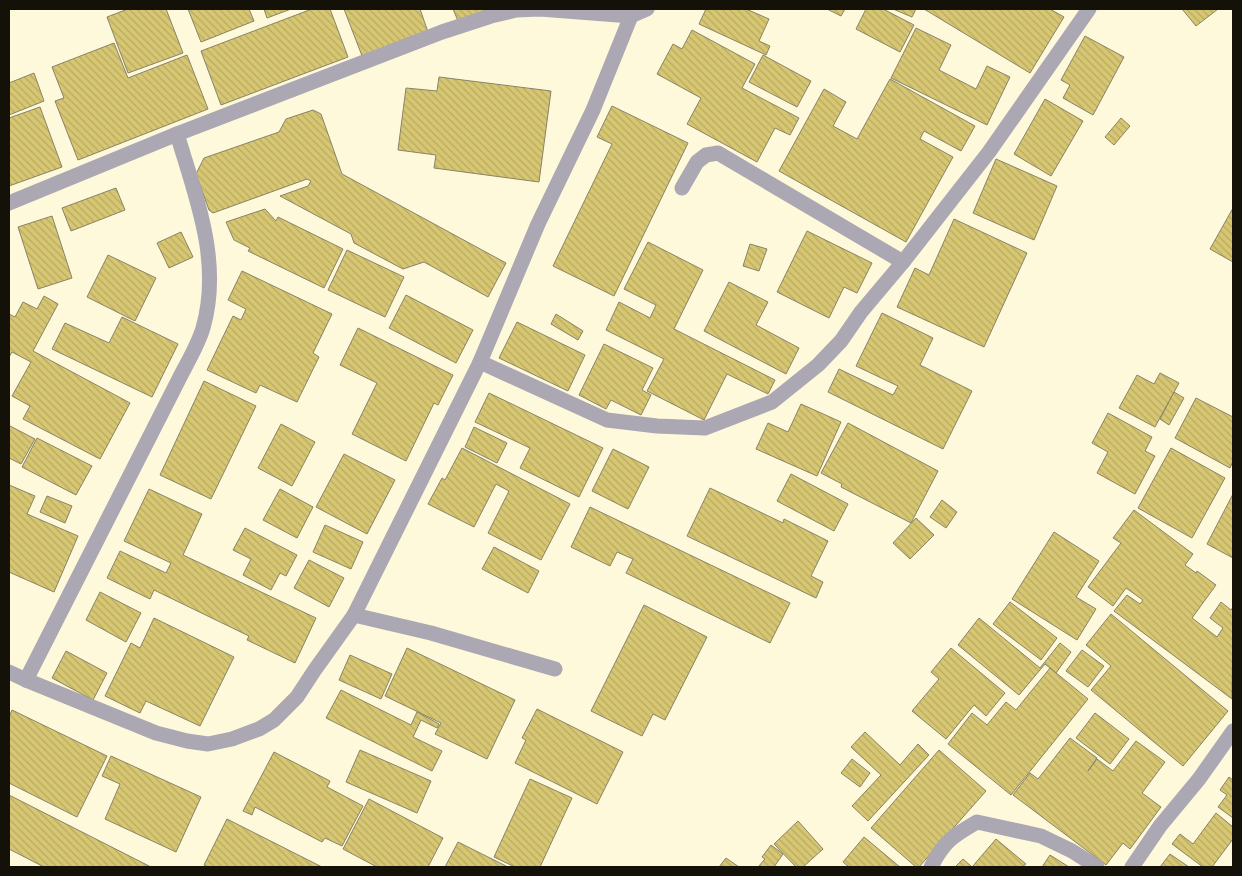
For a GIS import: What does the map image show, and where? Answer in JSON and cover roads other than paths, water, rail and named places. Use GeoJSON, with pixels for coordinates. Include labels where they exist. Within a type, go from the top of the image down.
{"type":"FeatureCollection","features":[{"type":"Feature","properties":{"kind":"street"},"geometry":{"type":"LineString","coordinates":[[9,203],[177,134],[442,32],[491,16],[516,10],[540,9],[631,16],[647,9]]}},
{"type":"Feature","properties":{"kind":"street"},"geometry":{"type":"LineString","coordinates":[[480,362],[607,420],[658,426],[705,428],[772,402],[818,365],[841,341],[861,312],[903,262],[988,152],[1089,9]]}},
{"type":"Feature","properties":{"kind":"street"},"geometry":{"type":"LineString","coordinates":[[9,672],[156,733],[208,744],[232,739],[259,728],[274,720],[297,698],[354,616],[480,362],[538,224],[593,110],[631,16]]}},
{"type":"Feature","properties":{"kind":"street"},"geometry":{"type":"LineString","coordinates":[[26,680],[203,329],[210,289],[209,258],[202,216],[177,134]]}},
{"type":"Feature","properties":{"kind":"street"},"geometry":{"type":"LineString","coordinates":[[682,188],[696,162],[706,156],[718,153],[903,262]]}},
{"type":"Feature","properties":{"kind":"street"},"geometry":{"type":"LineString","coordinates":[[354,616],[431,632],[555,669]]}},
{"type":"Feature","properties":{"kind":"street"},"geometry":{"type":"LineString","coordinates":[[1132,867],[1160,826],[1199,779],[1233,731]]}},
{"type":"Feature","properties":{"kind":"street"},"geometry":{"type":"LineString","coordinates":[[931,867],[939,851],[954,836],[977,822],[1041,836],[1097,867]]}}]}
